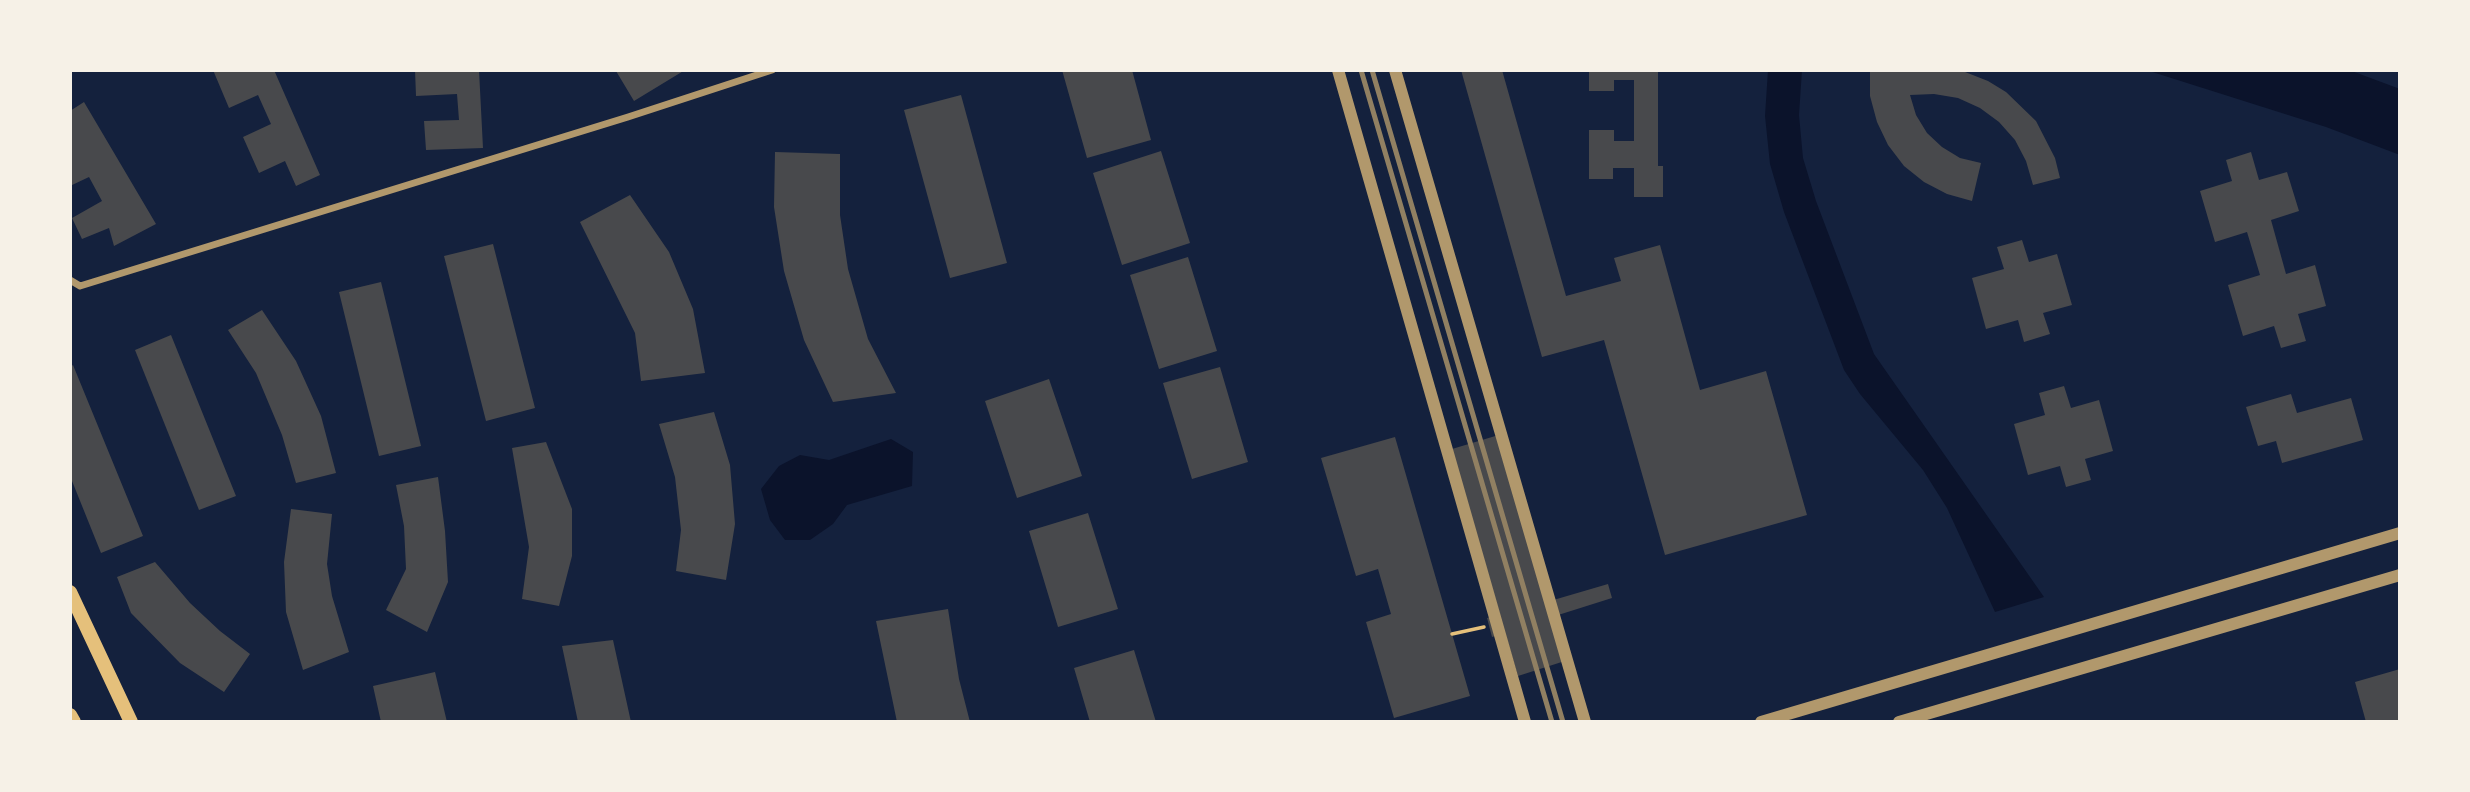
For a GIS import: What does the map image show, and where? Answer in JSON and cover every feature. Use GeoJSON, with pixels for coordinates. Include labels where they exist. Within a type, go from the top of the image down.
{"type":"FeatureCollection","features":[{"type":"Feature","properties":{"kind":"main road"},"geometry":{"type":"LineString","coordinates":[[70,592],[131,722]]}},
{"type":"Feature","properties":{"kind":"main road"},"geometry":{"type":"LineString","coordinates":[[70,715],[74,722]]}},
{"type":"Feature","properties":{"kind":"street"},"geometry":{"type":"LineString","coordinates":[[70,280],[80,286],[772,70]]}},
{"type":"Feature","properties":{"kind":"street"},"geometry":{"type":"LineString","coordinates":[[1338,70],[1525,722]]}},
{"type":"Feature","properties":{"kind":"street"},"geometry":{"type":"LineString","coordinates":[[1395,70],[1585,722]]}},
{"type":"Feature","properties":{"kind":"street"},"geometry":{"type":"LineString","coordinates":[[1760,722],[2400,533]]}},
{"type":"Feature","properties":{"kind":"street"},"geometry":{"type":"LineString","coordinates":[[1899,722],[2400,575]]}},
{"type":"Feature","properties":{"kind":"path"},"geometry":{"type":"LineString","coordinates":[[1452,634],[1493,624]]}},
{"type":"Feature","properties":{"kind":"water"},"geometry":{"type":"Polygon","coordinates":[[[1768,70],[1802,70],[1799,115],[1803,158],[1816,201],[1874,354],[2044,597],[1995,612],[1947,508],[1923,470],[1860,394],[1844,370],[1784,212],[1770,164],[1765,116],[1768,70]]]}},
{"type":"Feature","properties":{"kind":"water"},"geometry":{"type":"Polygon","coordinates":[[[2146,70],[2349,70],[2400,89],[2400,155],[2326,127],[2146,70]]]}},
{"type":"Feature","properties":{"kind":"water"},"geometry":{"type":"Polygon","coordinates":[[[891,439],[913,452],[912,486],[847,505],[833,524],[810,540],[785,540],[770,520],[761,489],[779,466],[800,455],[829,460],[891,439]]]}},
{"type":"Feature","properties":{"kind":"building"},"geometry":{"type":"Polygon","coordinates":[[[213,70],[274,70],[320,175],[296,186],[285,161],[259,173],[243,137],[271,124],[258,95],[229,108],[213,70]]]}},
{"type":"Feature","properties":{"kind":"building"},"geometry":{"type":"Polygon","coordinates":[[[415,70],[479,70],[483,148],[426,150],[424,121],[459,120],[457,94],[416,96],[415,70]]]}},
{"type":"Feature","properties":{"kind":"building"},"geometry":{"type":"Polygon","coordinates":[[[685,70],[634,101],[616,71],[685,70]]]}},
{"type":"Feature","properties":{"kind":"building"},"geometry":{"type":"Polygon","coordinates":[[[1062,70],[1132,70],[1151,140],[1087,158],[1062,70]]]}},
{"type":"Feature","properties":{"kind":"building"},"geometry":{"type":"Polygon","coordinates":[[[1461,70],[1502,70],[1566,296],[1621,281],[1614,258],[1660,245],[1700,390],[1766,371],[1807,515],[1665,555],[1604,340],[1542,357],[1461,70]]]}},
{"type":"Feature","properties":{"kind":"building"},"geometry":{"type":"Polygon","coordinates":[[[1589,70],[1658,70],[1658,166],[1663,166],[1663,197],[1634,197],[1634,168],[1613,168],[1613,179],[1589,179],[1589,130],[1614,130],[1614,141],[1634,141],[1634,80],[1614,80],[1614,91],[1589,91],[1589,70]]]}},
{"type":"Feature","properties":{"kind":"building"},"geometry":{"type":"Polygon","coordinates":[[[1870,70],[1960,70],[1988,81],[2006,92],[2036,121],[2055,158],[2060,178],[2033,185],[2026,161],[2015,140],[1999,122],[1980,108],[1958,98],[1934,94],[1910,95],[1916,115],[1927,133],[1942,147],[1960,158],[1981,163],[1972,201],[1947,194],[1924,182],[1904,166],[1888,145],[1877,122],[1870,96],[1870,70]]]}},
{"type":"Feature","properties":{"kind":"building"},"geometry":{"type":"Polygon","coordinates":[[[961,95],[1007,263],[950,278],[904,110],[961,95]]]}},
{"type":"Feature","properties":{"kind":"building"},"geometry":{"type":"Polygon","coordinates":[[[84,102],[156,224],[114,246],[109,228],[82,239],[72,218],[102,201],[89,177],[70,186],[70,111],[84,102]]]}},
{"type":"Feature","properties":{"kind":"building"},"geometry":{"type":"Polygon","coordinates":[[[1161,151],[1190,243],[1122,265],[1093,173],[1161,151]]]}},
{"type":"Feature","properties":{"kind":"building"},"geometry":{"type":"Polygon","coordinates":[[[775,152],[840,154],[840,215],[848,269],[868,339],[896,393],[833,402],[804,340],[784,271],[774,207],[775,152]]]}},
{"type":"Feature","properties":{"kind":"building"},"geometry":{"type":"Polygon","coordinates":[[[2251,152],[2259,180],[2287,172],[2299,211],[2271,220],[2286,274],[2315,265],[2326,306],[2298,314],[2306,341],[2281,348],[2274,326],[2243,336],[2228,285],[2260,275],[2247,232],[2215,242],[2200,191],[2232,181],[2226,160],[2251,152]]]}},
{"type":"Feature","properties":{"kind":"building"},"geometry":{"type":"Polygon","coordinates":[[[630,195],[669,252],[693,309],[705,373],[641,381],[635,333],[580,222],[630,195]]]}},
{"type":"Feature","properties":{"kind":"building"},"geometry":{"type":"Polygon","coordinates":[[[2022,240],[2029,262],[2057,254],[2072,305],[2043,313],[2050,334],[2024,342],[2018,320],[1986,329],[1972,278],[2004,269],[1997,247],[2022,240]]]}},
{"type":"Feature","properties":{"kind":"building"},"geometry":{"type":"Polygon","coordinates":[[[493,244],[535,408],[486,421],[444,256],[493,244]]]}},
{"type":"Feature","properties":{"kind":"building"},"geometry":{"type":"Polygon","coordinates":[[[1188,257],[1217,351],[1159,369],[1130,275],[1188,257]]]}},
{"type":"Feature","properties":{"kind":"building"},"geometry":{"type":"Polygon","coordinates":[[[381,282],[421,446],[379,456],[339,292],[381,282]]]}},
{"type":"Feature","properties":{"kind":"building"},"geometry":{"type":"Polygon","coordinates":[[[262,310],[296,361],[321,416],[336,473],[296,483],[282,435],[256,373],[228,330],[262,310]]]}},
{"type":"Feature","properties":{"kind":"building"},"geometry":{"type":"Polygon","coordinates":[[[171,335],[236,496],[199,510],[135,350],[171,335]]]}},
{"type":"Feature","properties":{"kind":"building"},"geometry":{"type":"Polygon","coordinates":[[[73,365],[143,536],[101,553],[70,476],[70,367],[73,365]]]}},
{"type":"Feature","properties":{"kind":"building"},"geometry":{"type":"Polygon","coordinates":[[[1220,367],[1248,462],[1192,479],[1163,383],[1220,367]]]}},
{"type":"Feature","properties":{"kind":"building"},"geometry":{"type":"Polygon","coordinates":[[[1049,379],[1082,476],[1017,498],[985,401],[1049,379]]]}},
{"type":"Feature","properties":{"kind":"building"},"geometry":{"type":"Polygon","coordinates":[[[2064,386],[2071,408],[2099,400],[2113,451],[2085,459],[2091,480],[2066,487],[2060,466],[2028,475],[2014,424],[2045,415],[2039,393],[2064,386]]]}},
{"type":"Feature","properties":{"kind":"building"},"geometry":{"type":"Polygon","coordinates":[[[2291,394],[2297,413],[2351,398],[2363,440],[2282,463],[2276,441],[2258,446],[2246,407],[2291,394]]]}},
{"type":"Feature","properties":{"kind":"building"},"geometry":{"type":"Polygon","coordinates":[[[714,412],[730,465],[735,524],[726,580],[676,571],[681,530],[675,477],[659,424],[714,412]]]}},
{"type":"Feature","properties":{"kind":"building"},"geometry":{"type":"Polygon","coordinates":[[[1502,434],[1550,601],[1608,584],[1612,598],[1555,616],[1568,660],[1518,676],[1505,633],[1492,637],[1487,618],[1500,615],[1452,449],[1502,434]]]}},
{"type":"Feature","properties":{"kind":"building"},"geometry":{"type":"Polygon","coordinates":[[[1395,437],[1470,696],[1394,718],[1366,622],[1391,614],[1378,569],[1356,576],[1321,458],[1395,437]]]}},
{"type":"Feature","properties":{"kind":"building"},"geometry":{"type":"Polygon","coordinates":[[[546,442],[572,509],[572,556],[559,606],[522,599],[529,547],[512,448],[546,442]]]}},
{"type":"Feature","properties":{"kind":"building"},"geometry":{"type":"Polygon","coordinates":[[[438,477],[448,582],[427,632],[386,610],[406,569],[404,526],[396,485],[438,477]]]}},
{"type":"Feature","properties":{"kind":"building"},"geometry":{"type":"Polygon","coordinates":[[[291,509],[332,514],[327,564],[332,596],[349,652],[303,670],[286,612],[284,562],[291,509]]]}},
{"type":"Feature","properties":{"kind":"building"},"geometry":{"type":"Polygon","coordinates":[[[1088,513],[1118,609],[1058,627],[1029,531],[1088,513]]]}},
{"type":"Feature","properties":{"kind":"building"},"geometry":{"type":"Polygon","coordinates":[[[155,562],[190,603],[250,654],[224,692],[180,663],[131,613],[117,577],[155,562]]]}},
{"type":"Feature","properties":{"kind":"building"},"geometry":{"type":"Polygon","coordinates":[[[948,609],[959,679],[970,722],[897,722],[876,621],[948,609]]]}},
{"type":"Feature","properties":{"kind":"building"},"geometry":{"type":"Polygon","coordinates":[[[613,640],[631,722],[578,722],[562,646],[613,640]]]}},
{"type":"Feature","properties":{"kind":"building"},"geometry":{"type":"Polygon","coordinates":[[[1134,650],[1156,722],[1090,722],[1074,668],[1134,650]]]}},
{"type":"Feature","properties":{"kind":"building"},"geometry":{"type":"Polygon","coordinates":[[[2400,669],[2400,722],[2366,722],[2355,682],[2400,669]]]}},
{"type":"Feature","properties":{"kind":"building"},"geometry":{"type":"Polygon","coordinates":[[[435,672],[447,722],[381,722],[373,686],[435,672]]]}},
{"type":"Feature","properties":{"kind":"railway"},"geometry":{"type":"LineString","coordinates":[[1361,70],[1552,722]]}},
{"type":"Feature","properties":{"kind":"railway"},"geometry":{"type":"LineString","coordinates":[[1372,70],[1563,722]]}}]}
